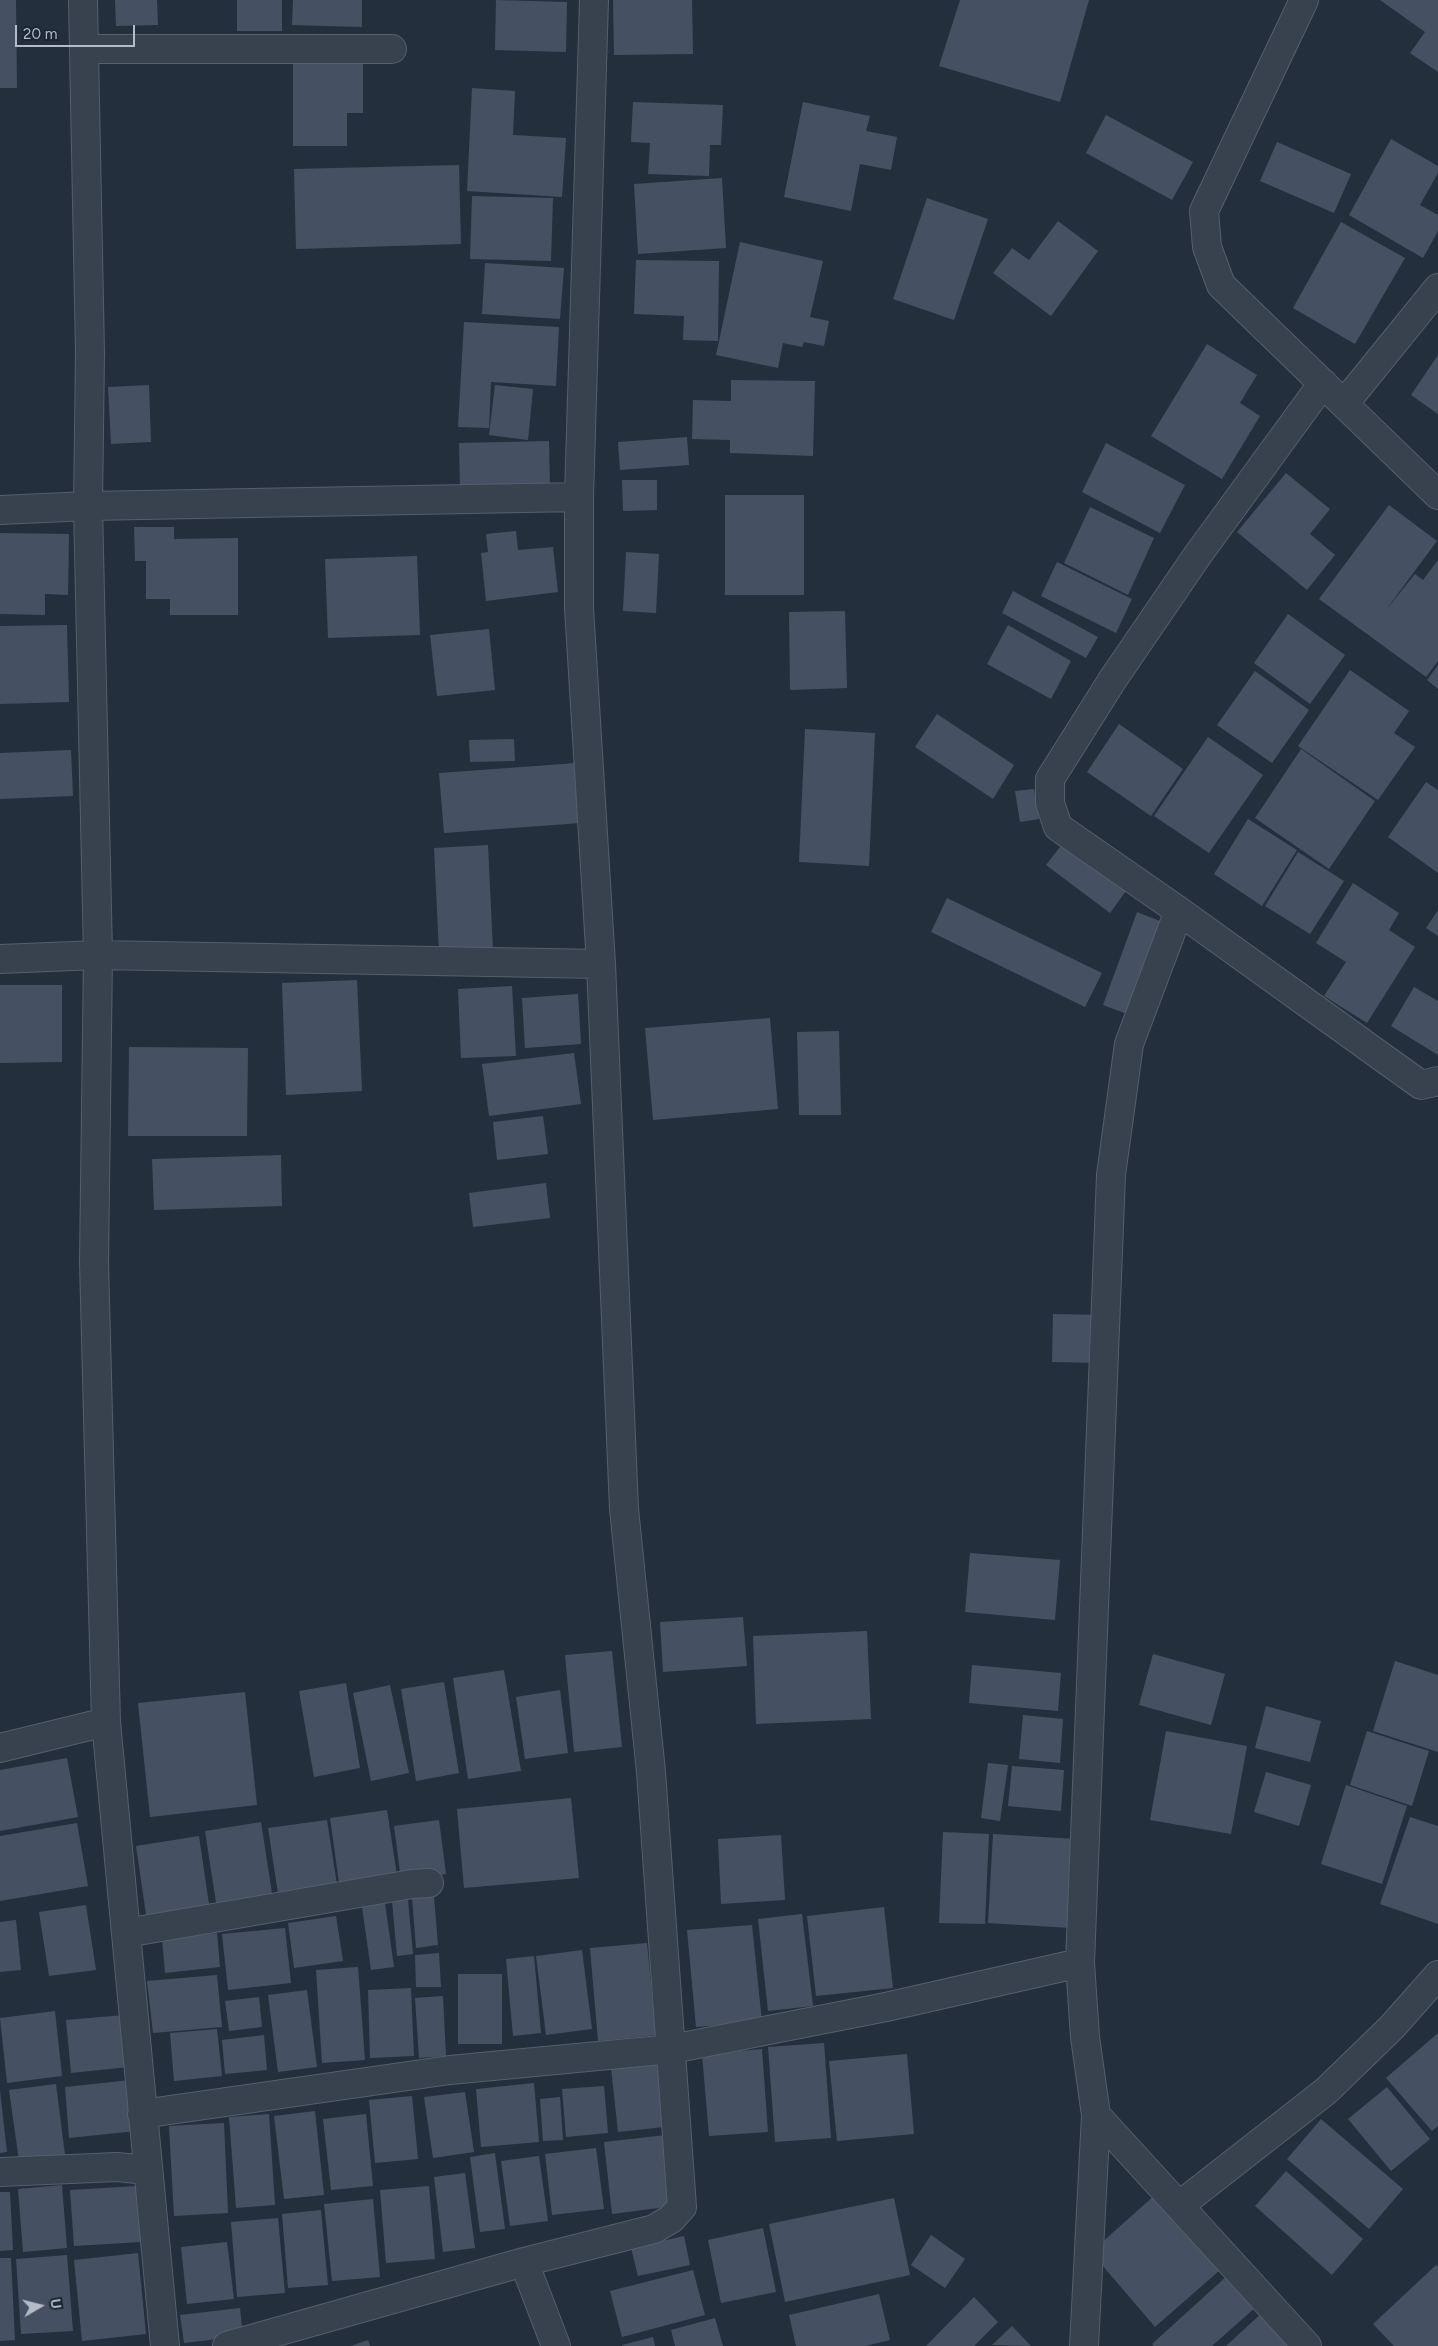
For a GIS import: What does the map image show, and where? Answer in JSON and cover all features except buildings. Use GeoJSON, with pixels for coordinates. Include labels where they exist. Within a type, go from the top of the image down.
{"type":"FeatureCollection","features":[{"type":"Feature","properties":{"kind":"street"},"geometry":{"type":"LineString","coordinates":[[83,0],[90,352],[88,506],[98,955],[94,1262],[106,1722],[146,2170],[165,2346]]}},
{"type":"Feature","properties":{"kind":"street"},"geometry":{"type":"LineString","coordinates":[[227,2346],[524,2262],[654,2229],[671,2220],[682,2207],[651,1772],[624,1509],[601,964],[580,608],[579,497],[594,0]]}},
{"type":"Feature","properties":{"kind":"street"},"geometry":{"type":"LineString","coordinates":[[1304,0],[1204,211],[1206,247],[1220,285],[1438,495]]}},
{"type":"Feature","properties":{"kind":"street"},"geometry":{"type":"LineString","coordinates":[[84,49],[392,50]]}},
{"type":"Feature","properties":{"kind":"street"},"geometry":{"type":"LineString","coordinates":[[1344,404],[1438,288]]}},
{"type":"Feature","properties":{"kind":"street"},"geometry":{"type":"LineString","coordinates":[[1323,383],[1158,612],[1050,779],[1050,803],[1058,827],[1179,910],[1420,1085],[1438,1081]]}},
{"type":"Feature","properties":{"kind":"street"},"geometry":{"type":"LineString","coordinates":[[0,510],[88,506],[579,497]]}},
{"type":"Feature","properties":{"kind":"street"},"geometry":{"type":"LineString","coordinates":[[1084,2346],[1096,2115],[1085,2037],[1080,1963],[1111,1175],[1129,1044],[1179,910]]}},
{"type":"Feature","properties":{"kind":"street"},"geometry":{"type":"LineString","coordinates":[[0,959],[98,955],[601,964]]}},
{"type":"Feature","properties":{"kind":"street"},"geometry":{"type":"LineString","coordinates":[[0,1748],[106,1722]]}},
{"type":"Feature","properties":{"kind":"street"},"geometry":{"type":"LineString","coordinates":[[126,1933],[412,1884],[429,1883]]}},
{"type":"Feature","properties":{"kind":"street"},"geometry":{"type":"LineString","coordinates":[[142,2114],[450,2070],[672,2049],[886,2007],[1080,1963]]}},
{"type":"Feature","properties":{"kind":"street"},"geometry":{"type":"LineString","coordinates":[[1180,2205],[1326,2091],[1392,2027],[1438,1975]]}},
{"type":"Feature","properties":{"kind":"street"},"geometry":{"type":"LineString","coordinates":[[1096,2115],[1307,2346]]}},
{"type":"Feature","properties":{"kind":"street"},"geometry":{"type":"LineString","coordinates":[[0,2172],[117,2167],[146,2170]]}},
{"type":"Feature","properties":{"kind":"street"},"geometry":{"type":"LineString","coordinates":[[524,2262],[556,2346]]}}]}
